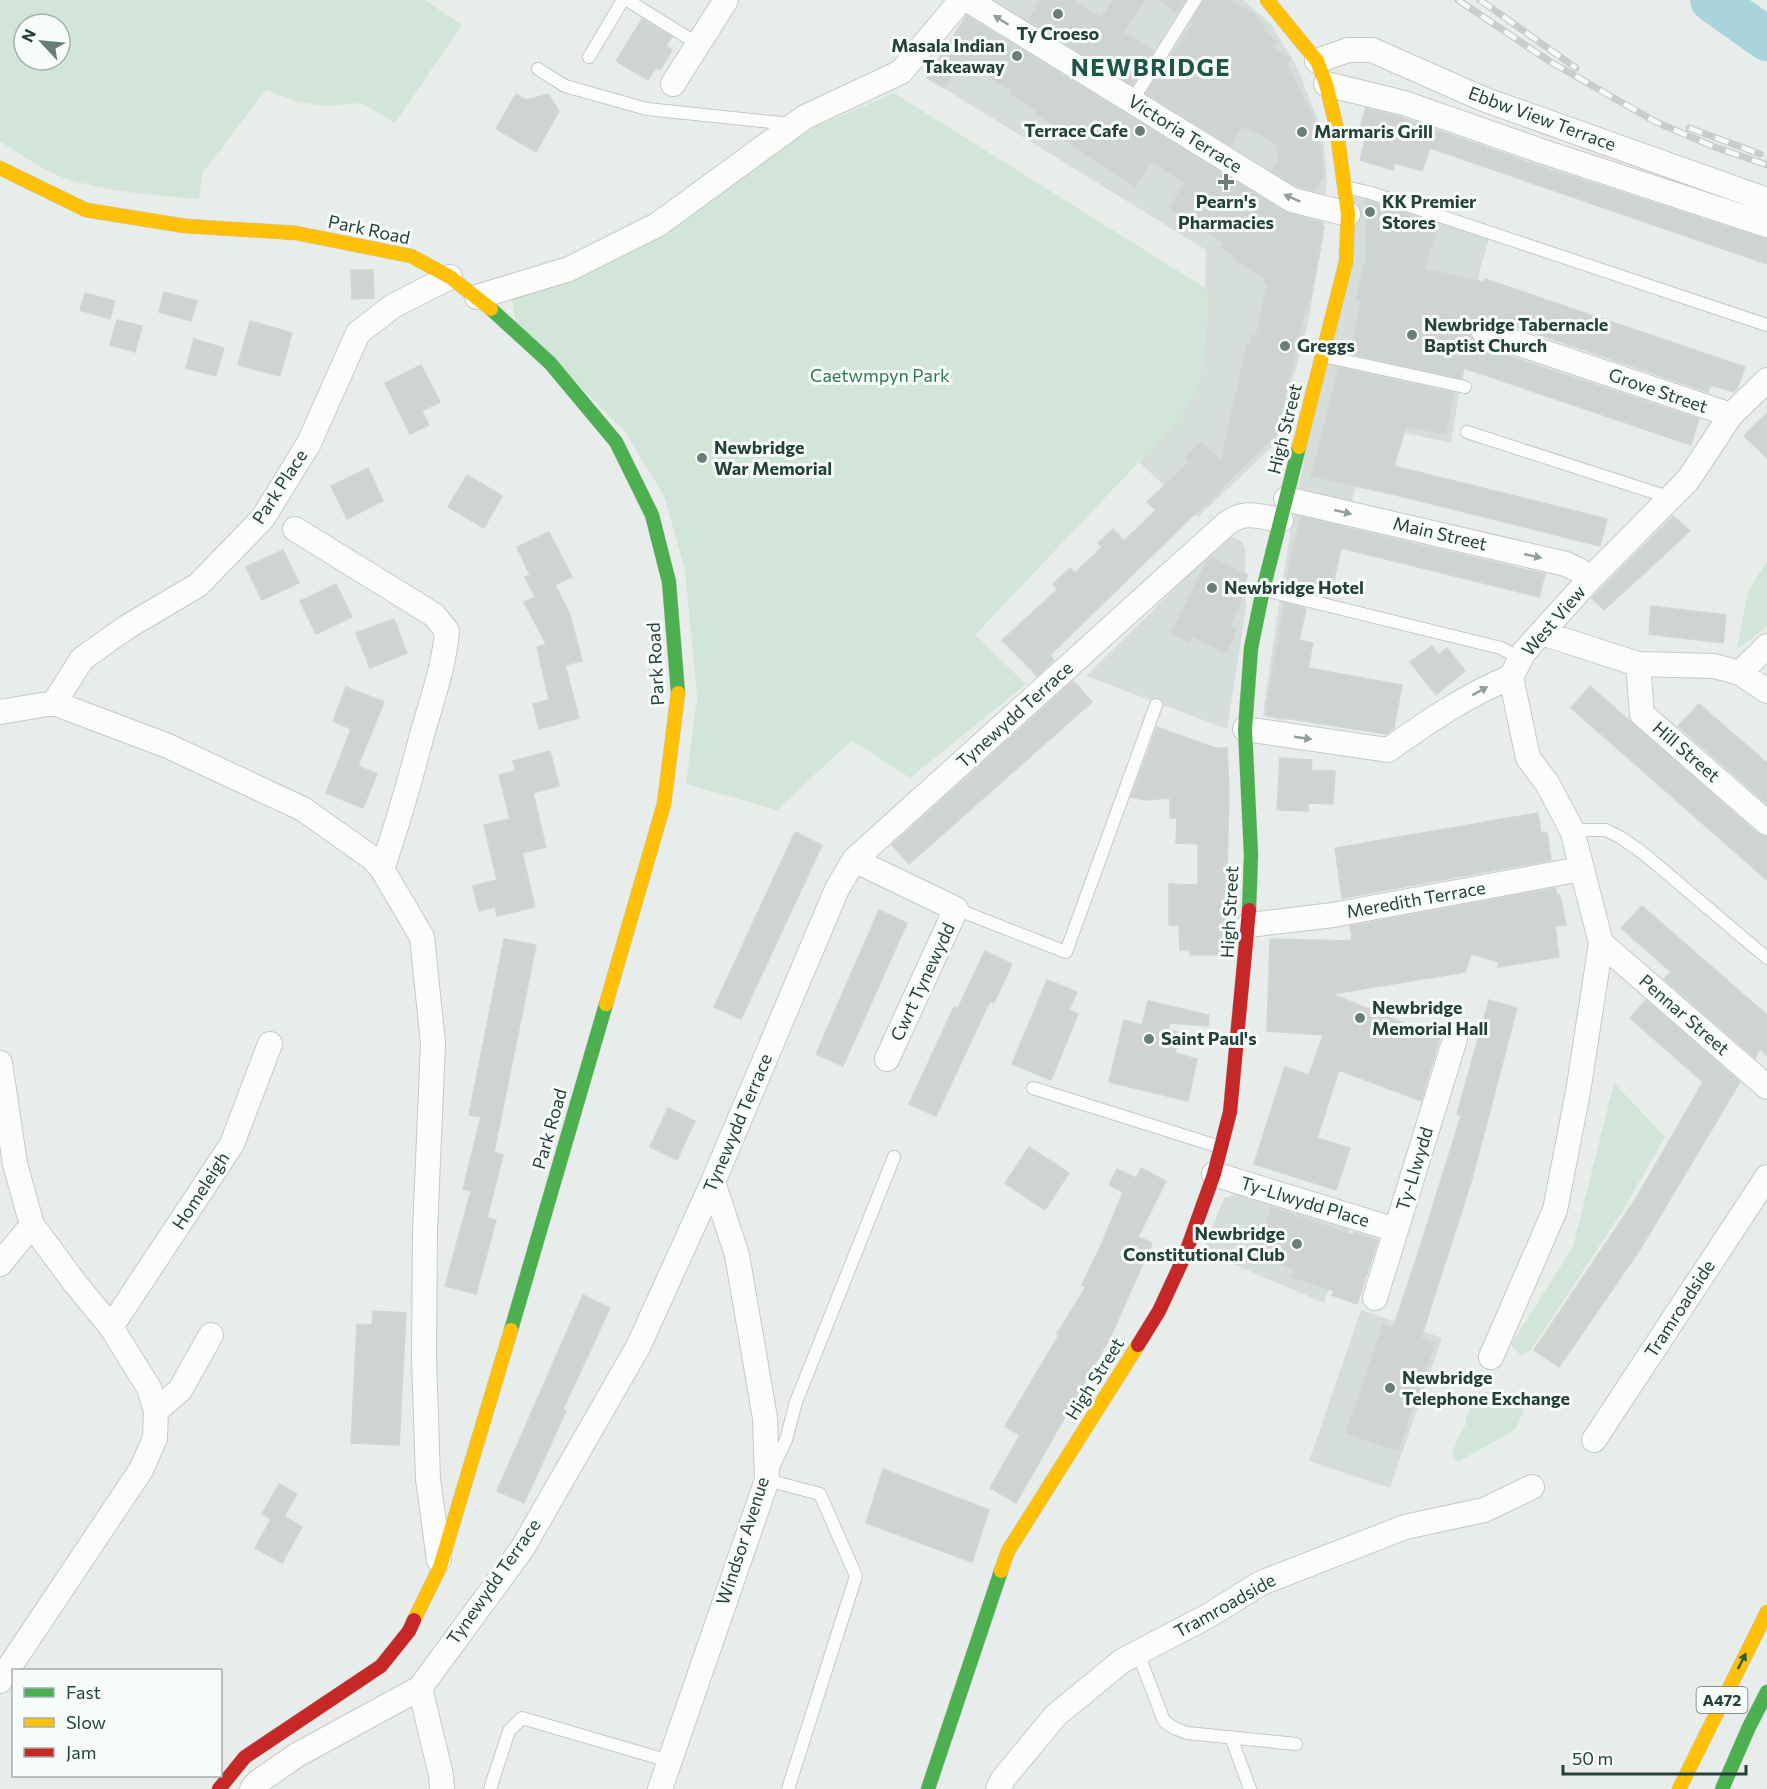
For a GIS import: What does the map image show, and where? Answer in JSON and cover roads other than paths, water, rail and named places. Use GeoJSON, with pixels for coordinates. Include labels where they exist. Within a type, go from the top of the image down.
{"type":"FeatureCollection","features":[{"type":"Feature","properties":{"kind":"street"},"geometry":{"type":"LineString","coordinates":[[673,84],[726,0]]}},
{"type":"Feature","properties":{"kind":"street"},"geometry":{"type":"LineString","coordinates":[[477,297],[569,269],[657,225],[805,117],[901,72],[961,0]]}},
{"type":"Feature","properties":{"kind":"street","name":"Victoria Terrace"},"geometry":{"type":"LineString","coordinates":[[968,0],[1292,200],[1348,214]]}},
{"type":"Feature","properties":{"kind":"street","name":"High Street"},"geometry":{"type":"LineString","coordinates":[[928,1789],[1008,1551],[1159,1311],[1185,1255],[1215,1174],[1230,1112],[1249,925],[1251,855],[1245,729],[1251,648],[1263,590],[1346,262],[1348,214],[1336,125],[1326,84],[1317,61],[1267,0]]}},
{"type":"Feature","properties":{"kind":"street","name":"Ebbw View Terrace"},"geometry":{"type":"LineString","coordinates":[[1317,61],[1348,50],[1372,50],[1484,99],[1767,200]]}},
{"type":"Feature","properties":{"kind":"street"},"geometry":{"type":"LineString","coordinates":[[1326,84],[1404,103],[1541,151],[1767,225]]}},
{"type":"Feature","properties":{"kind":"street","name":"Park Road"},"geometry":{"type":"LineString","coordinates":[[0,168],[86,210],[185,226],[296,233],[411,256],[450,277],[477,297],[550,363],[616,442],[651,515],[669,582],[679,700],[664,804],[488,1410],[440,1567],[409,1631],[381,1666],[245,1757],[219,1789]]}},
{"type":"Feature","properties":{"kind":"street","name":"Park Place"},"geometry":{"type":"LineString","coordinates":[[54,703],[82,659],[127,627],[198,585],[263,518],[309,443],[358,333],[393,306],[450,277]]}},
{"type":"Feature","properties":{"kind":"street","name":"Grove Street"},"geometry":{"type":"LineString","coordinates":[[1484,332],[1731,416]]}},
{"type":"Feature","properties":{"kind":"street","name":"West View"},"geometry":{"type":"LineString","coordinates":[[1245,729],[1388,750],[1453,707],[1490,686],[1516,668],[1524,652],[1590,579],[1688,480],[1731,416],[1767,380]]}},
{"type":"Feature","properties":{"kind":"street","name":"Main Street"},"geometry":{"type":"LineString","coordinates":[[1284,510],[1566,564],[1590,579]]}},
{"type":"Feature","properties":{"kind":"street","name":"Tynewydd Terrace"},"geometry":{"type":"LineString","coordinates":[[252,1789],[258,1782],[297,1755],[420,1688],[522,1549],[638,1347],[713,1182],[837,889],[854,860],[1226,524],[1244,514],[1284,510]]}},
{"type":"Feature","properties":{"kind":"street","name":"Park Place"},"geometry":{"type":"LineString","coordinates":[[295,529],[434,615],[447,631],[445,653],[437,688],[404,803],[382,869]]}},
{"type":"Feature","properties":{"kind":"street"},"geometry":{"type":"LineString","coordinates":[[1542,633],[1638,664],[1714,666],[1740,673],[1767,691]]}},
{"type":"Feature","properties":{"kind":"street"},"geometry":{"type":"LineString","coordinates":[[1740,673],[1767,646]]}},
{"type":"Feature","properties":{"kind":"street","name":"Hill Street"},"geometry":{"type":"LineString","coordinates":[[1638,664],[1642,714],[1767,823]]}},
{"type":"Feature","properties":{"kind":"street"},"geometry":{"type":"LineString","coordinates":[[1491,1357],[1555,1210],[1578,1092],[1601,944],[1572,830],[1546,783],[1528,758],[1516,668]]}},
{"type":"Feature","properties":{"kind":"street"},"geometry":{"type":"LineString","coordinates":[[1,709],[54,703],[168,746],[303,809],[372,858],[382,869],[422,936],[433,1043],[425,1231],[424,1357],[428,1479],[440,1567]]}},
{"type":"Feature","properties":{"kind":"street","name":"Cwrt Tynewydd"},"geometry":{"type":"LineString","coordinates":[[854,860],[956,909],[887,1059]]}},
{"type":"Feature","properties":{"kind":"street","name":"Meredith Terrace"},"geometry":{"type":"LineString","coordinates":[[1249,925],[1334,915],[1581,868]]}},
{"type":"Feature","properties":{"kind":"street","name":"Pennar Street"},"geometry":{"type":"LineString","coordinates":[[1601,944],[1767,1088]]}},
{"type":"Feature","properties":{"kind":"street","name":"Ty-Llwydd"},"geometry":{"type":"LineString","coordinates":[[1375,1298],[1455,1039]]}},
{"type":"Feature","properties":{"kind":"street","name":"Homeleigh"},"geometry":{"type":"LineString","coordinates":[[111,1327],[232,1144],[270,1044]]}},
{"type":"Feature","properties":{"kind":"street"},"geometry":{"type":"LineString","coordinates":[[0,1062],[15,1164],[32,1225],[111,1327],[149,1388],[156,1411],[155,1438],[141,1470],[0,1681]]}},
{"type":"Feature","properties":{"kind":"street","name":"Ty-Llwydd Place"},"geometry":{"type":"LineString","coordinates":[[1215,1174],[1396,1230]]}},
{"type":"Feature","properties":{"kind":"street","name":"Tramroadside"},"geometry":{"type":"LineString","coordinates":[[1594,1440],[1766,1179]]}},
{"type":"Feature","properties":{"kind":"street","name":"Windsor Avenue"},"geometry":{"type":"LineString","coordinates":[[660,1789],[767,1480],[765,1418],[737,1255],[713,1182]]}},
{"type":"Feature","properties":{"kind":"street"},"geometry":{"type":"LineString","coordinates":[[0,1264],[32,1225]]}},
{"type":"Feature","properties":{"kind":"street"},"geometry":{"type":"LineString","coordinates":[[156,1411],[180,1390],[211,1335]]}},
{"type":"Feature","properties":{"kind":"street","name":"Tramroadside"},"geometry":{"type":"LineString","coordinates":[[998,1789],[1003,1779],[1056,1715],[1122,1661],[1208,1616],[1261,1583],[1405,1527],[1484,1510],[1532,1486]]}},
{"type":"Feature","properties":{"kind":"street","name":"A472"},"geometry":{"type":"LineString","coordinates":[[1679,1789],[1767,1612]]}},
{"type":"Feature","properties":{"kind":"street"},"geometry":{"type":"LineString","coordinates":[[420,1688],[441,1775],[442,1789]]}},
{"type":"Feature","properties":{"kind":"street","name":"A472"},"geometry":{"type":"LineString","coordinates":[[1722,1789],[1767,1692]]}},
{"type":"Feature","properties":{"kind":"lane"},"geometry":{"type":"LineString","coordinates":[[589,57],[625,0],[698,44]]}},
{"type":"Feature","properties":{"kind":"lane"},"geometry":{"type":"LineString","coordinates":[[1132,101],[1195,0]]}},
{"type":"Feature","properties":{"kind":"lane"},"geometry":{"type":"LineString","coordinates":[[538,69],[565,86],[647,109],[795,125]]}},
{"type":"Feature","properties":{"kind":"lane"},"geometry":{"type":"LineString","coordinates":[[1345,187],[1371,193],[1767,325]]}},
{"type":"Feature","properties":{"kind":"lane"},"geometry":{"type":"LineString","coordinates":[[1321,356],[1465,387]]}},
{"type":"Feature","properties":{"kind":"lane"},"geometry":{"type":"LineString","coordinates":[[1467,432],[1671,498]]}},
{"type":"Feature","properties":{"kind":"lane"},"geometry":{"type":"LineString","coordinates":[[1263,590],[1501,648],[1516,668]]}},
{"type":"Feature","properties":{"kind":"lane"},"geometry":{"type":"LineString","coordinates":[[956,909],[1066,952],[1156,705]]}},
{"type":"Feature","properties":{"kind":"lane"},"geometry":{"type":"LineString","coordinates":[[1572,830],[1606,830],[1620,837],[1643,853],[1767,958]]}},
{"type":"Feature","properties":{"kind":"lane"},"geometry":{"type":"LineString","coordinates":[[1034,1088],[1221,1147]]}},
{"type":"Feature","properties":{"kind":"lane"},"geometry":{"type":"LineString","coordinates":[[788,1789],[856,1576],[820,1494],[767,1480],[786,1440],[796,1402],[894,1157]]}},
{"type":"Feature","properties":{"kind":"lane"},"geometry":{"type":"LineString","coordinates":[[1138,1653],[1164,1721],[1174,1728],[1187,1733],[1296,1744]]}},
{"type":"Feature","properties":{"kind":"lane"},"geometry":{"type":"LineString","coordinates":[[489,1789],[509,1731],[522,1718],[669,1761]]}},
{"type":"Feature","properties":{"kind":"lane"},"geometry":{"type":"LineString","coordinates":[[1231,1737],[1250,1789]]}},
{"type":"Feature","properties":{"kind":"waterway"},"geometry":{"type":"LineString","coordinates":[[1712,0],[1767,39]]}},
{"type":"Feature","properties":{"kind":"railway"},"geometry":{"type":"LineString","coordinates":[[1458,0],[1549,61],[1656,122],[1712,146],[1767,165]]}},
{"type":"Feature","properties":{"kind":"railway"},"geometry":{"type":"LineString","coordinates":[[1480,0],[1576,68]]}},
{"type":"Feature","properties":{"kind":"railway"},"geometry":{"type":"LineString","coordinates":[[1689,128],[1760,154]]}},
{"type":"Feature","properties":{"kind":"place","name":"Ty Croeso"},"geometry":{"type":"Point","coordinates":[1058,14]}},
{"type":"Feature","properties":{"kind":"place","name":"Masala Indian Takeaway"},"geometry":{"type":"Point","coordinates":[1017,56]}},
{"type":"Feature","properties":{"kind":"place","name":"Terrace Cafe"},"geometry":{"type":"Point","coordinates":[1140,131]}},
{"type":"Feature","properties":{"kind":"place","name":"Marmaris Grill"},"geometry":{"type":"Point","coordinates":[1302,132]}},
{"type":"Feature","properties":{"kind":"place","name":"Pearn's Pharmacies"},"geometry":{"type":"Point","coordinates":[1226,182]}},
{"type":"Feature","properties":{"kind":"place","name":"KK Premier Stores"},"geometry":{"type":"Point","coordinates":[1370,212]}},
{"type":"Feature","properties":{"kind":"place","name":"Newbridge Tabernacle Baptist Church"},"geometry":{"type":"Point","coordinates":[1412,335]}},
{"type":"Feature","properties":{"kind":"place","name":"Greggs"},"geometry":{"type":"Point","coordinates":[1285,346]}},
{"type":"Feature","properties":{"kind":"place","name":"Newbridge War Memorial"},"geometry":{"type":"Point","coordinates":[702,458]}},
{"type":"Feature","properties":{"kind":"place","name":"Newbridge Hotel"},"geometry":{"type":"Point","coordinates":[1212,588]}},
{"type":"Feature","properties":{"kind":"place","name":"Newbridge Memorial Hall"},"geometry":{"type":"Point","coordinates":[1360,1018]}},
{"type":"Feature","properties":{"kind":"place","name":"Saint Paul's"},"geometry":{"type":"Point","coordinates":[1149,1039]}},
{"type":"Feature","properties":{"kind":"place","name":"Newbridge Constitutional Club"},"geometry":{"type":"Point","coordinates":[1297,1244]}},
{"type":"Feature","properties":{"kind":"place","name":"Newbridge Telephone Exchange"},"geometry":{"type":"Point","coordinates":[1390,1388]}},
{"type":"Feature","properties":{"kind":"district","name":"NEWBRIDGE"},"geometry":{"type":"Point","coordinates":[1151,68]}},
{"type":"Feature","properties":{"kind":"park label","name":"Caetwmpyn Park"},"geometry":{"type":"Point","coordinates":[880,376]}}]}
